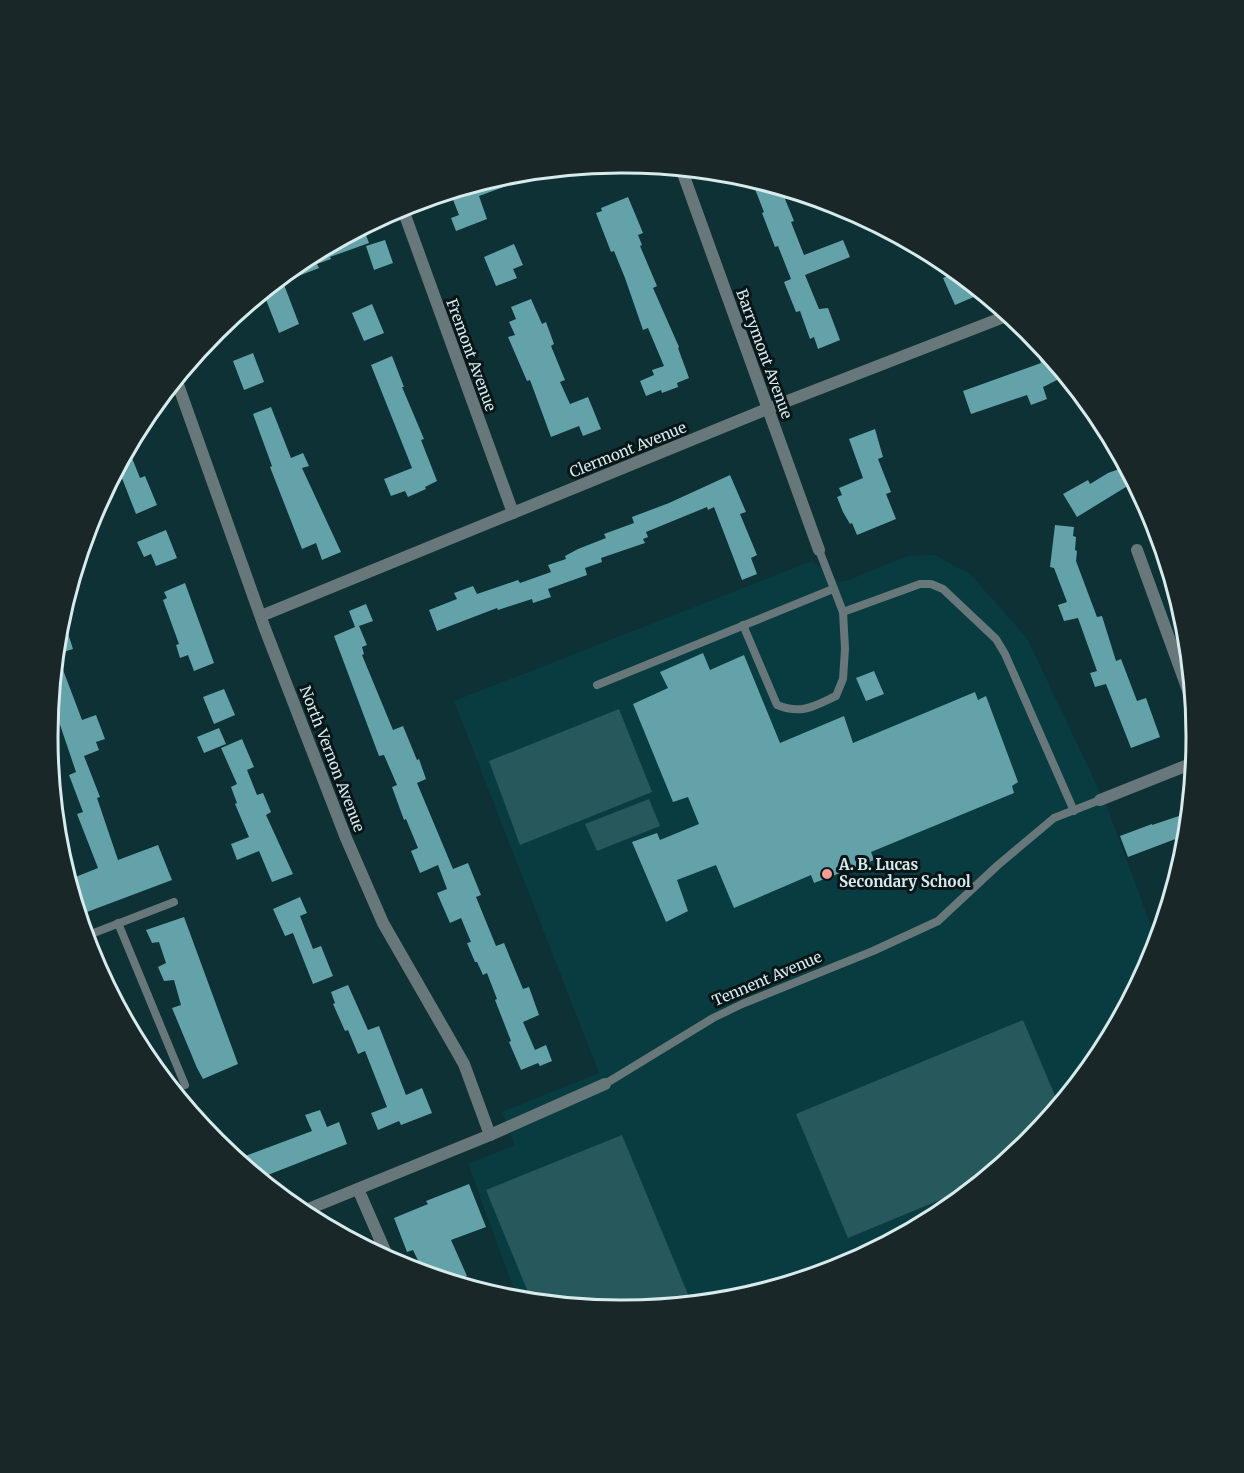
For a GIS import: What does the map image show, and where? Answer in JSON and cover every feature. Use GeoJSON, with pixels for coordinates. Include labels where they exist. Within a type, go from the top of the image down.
{"type":"FeatureCollection","features":[{"type":"Feature","properties":{"kind":"street","name":"Barrymont Avenue"},"geometry":{"type":"LineString","coordinates":[[684,177],[819,550]]}},
{"type":"Feature","properties":{"kind":"street","name":"Fremont Avenue"},"geometry":{"type":"LineString","coordinates":[[405,216],[513,513]]}},
{"type":"Feature","properties":{"kind":"street","name":"Clermont Avenue"},"geometry":{"type":"LineString","coordinates":[[261,616],[767,409],[1000,319]]}},
{"type":"Feature","properties":{"kind":"street","name":"North Vernon Avenue"},"geometry":{"type":"LineString","coordinates":[[179,388],[261,616],[342,827],[383,923],[464,1064],[490,1135]]}},
{"type":"Feature","properties":{"kind":"street"},"geometry":{"type":"LineString","coordinates":[[1137,550],[1182,673]]}},
{"type":"Feature","properties":{"kind":"street","name":"Tennent Avenue"},"geometry":{"type":"LineString","coordinates":[[1100,801],[1184,767]]}},
{"type":"Feature","properties":{"kind":"street","name":"Tennent Avenue"},"geometry":{"type":"LineString","coordinates":[[313,1207],[490,1135],[604,1084]]}},
{"type":"Feature","properties":{"kind":"street"},"geometry":{"type":"LineString","coordinates":[[357,1189],[383,1247]]}},
{"type":"Feature","properties":{"kind":"lane"},"geometry":{"type":"LineString","coordinates":[[743,626],[777,705],[791,710],[812,707],[836,696],[843,679],[845,649],[843,612],[819,550]]}},
{"type":"Feature","properties":{"kind":"lane"},"geometry":{"type":"LineString","coordinates":[[843,612],[920,584],[931,584],[943,588],[996,639],[1005,654],[1074,811]]}},
{"type":"Feature","properties":{"kind":"lane"},"geometry":{"type":"LineString","coordinates":[[597,685],[833,588]]}},
{"type":"Feature","properties":{"kind":"lane","name":"Tennent Avenue"},"geometry":{"type":"LineString","coordinates":[[604,1084],[713,1018],[873,951],[938,921],[1054,818],[1100,801]]}},
{"type":"Feature","properties":{"kind":"lane"},"geometry":{"type":"LineString","coordinates":[[94,933],[174,902]]}},
{"type":"Feature","properties":{"kind":"lane"},"geometry":{"type":"LineString","coordinates":[[118,923],[185,1085]]}},
{"type":"Feature","properties":{"kind":"shaded area","name":"A. B. Lucas Secondary School"},"geometry":{"type":"Polygon","coordinates":[[[935,555],[971,575],[1027,638],[1107,807],[1152,928],[1143,952],[1110,1018],[1091,1050],[1069,1080],[1046,1108],[994,1160],[935,1205],[871,1242],[838,1257],[768,1281],[696,1295],[659,1299],[585,1299],[514,1289],[468,1164],[515,1145],[502,1112],[599,1073],[454,701],[812,561],[839,582],[907,556],[935,555]]]}},
{"type":"Feature","properties":{"kind":"shaded area"},"geometry":{"type":"Polygon","coordinates":[[[619,709],[652,792],[520,845],[489,761],[619,709]]]}},
{"type":"Feature","properties":{"kind":"shaded area"},"geometry":{"type":"Polygon","coordinates":[[[649,799],[660,826],[597,851],[585,824],[649,799]]]}},
{"type":"Feature","properties":{"kind":"shaded area"},"geometry":{"type":"Polygon","coordinates":[[[1023,1020],[1055,1097],[994,1160],[946,1198],[848,1238],[796,1114],[1023,1020]]]}},
{"type":"Feature","properties":{"kind":"shaded area"},"geometry":{"type":"Polygon","coordinates":[[[622,1135],[689,1296],[622,1300],[585,1299],[528,1292],[486,1190],[622,1135]]]}},
{"type":"Feature","properties":{"kind":"building"},"geometry":{"type":"Polygon","coordinates":[[[513,184],[479,196],[487,219],[456,231],[451,218],[459,215],[453,199],[513,184]]]}},
{"type":"Feature","properties":{"kind":"building"},"geometry":{"type":"Polygon","coordinates":[[[755,189],[788,198],[785,199],[794,221],[791,222],[804,255],[843,240],[850,257],[805,275],[819,309],[828,308],[840,340],[818,349],[814,337],[810,339],[800,311],[796,312],[784,282],[791,279],[778,246],[775,247],[762,213],[764,212],[755,189]]]}},
{"type":"Feature","properties":{"kind":"building"},"geometry":{"type":"Polygon","coordinates":[[[628,197],[643,233],[638,235],[642,245],[640,246],[657,286],[653,288],[679,347],[689,378],[677,383],[678,387],[646,396],[640,381],[654,375],[652,370],[664,366],[648,328],[643,330],[625,278],[614,251],[611,252],[596,213],[602,211],[601,208],[628,197]]]}},
{"type":"Feature","properties":{"kind":"building"},"geometry":{"type":"Polygon","coordinates":[[[366,235],[369,243],[330,257],[331,259],[317,264],[319,268],[296,277],[340,248],[366,235]]]}},
{"type":"Feature","properties":{"kind":"building"},"geometry":{"type":"Polygon","coordinates":[[[385,240],[393,263],[374,270],[366,246],[385,240]]]}},
{"type":"Feature","properties":{"kind":"building"},"geometry":{"type":"Polygon","coordinates":[[[514,244],[523,265],[513,269],[517,278],[496,286],[484,257],[514,244]]]}},
{"type":"Feature","properties":{"kind":"building"},"geometry":{"type":"Polygon","coordinates":[[[947,276],[974,297],[955,305],[943,278],[947,276]]]}},
{"type":"Feature","properties":{"kind":"building"},"geometry":{"type":"Polygon","coordinates":[[[284,285],[299,324],[279,333],[266,300],[284,285]]]}},
{"type":"Feature","properties":{"kind":"building"},"geometry":{"type":"Polygon","coordinates":[[[531,299],[542,324],[546,322],[554,344],[551,346],[565,380],[560,382],[570,404],[588,397],[601,429],[583,436],[579,426],[551,437],[530,380],[527,381],[508,337],[515,335],[509,322],[516,319],[511,307],[531,299]]]}},
{"type":"Feature","properties":{"kind":"building"},"geometry":{"type":"Polygon","coordinates":[[[372,304],[384,333],[364,341],[352,313],[372,304]]]}},
{"type":"Feature","properties":{"kind":"building"},"geometry":{"type":"Polygon","coordinates":[[[253,353],[264,382],[244,390],[233,361],[253,353]]]}},
{"type":"Feature","properties":{"kind":"building"},"geometry":{"type":"Polygon","coordinates":[[[392,356],[404,387],[402,387],[424,439],[421,440],[437,481],[408,497],[405,491],[391,496],[384,479],[412,468],[371,365],[392,356]]]}},
{"type":"Feature","properties":{"kind":"building"},"geometry":{"type":"Polygon","coordinates":[[[1039,357],[1058,380],[1043,387],[1047,399],[1031,405],[1027,395],[971,414],[963,391],[1041,363],[1039,357]]]}},
{"type":"Feature","properties":{"kind":"building"},"geometry":{"type":"Polygon","coordinates":[[[271,407],[291,458],[303,453],[309,466],[302,468],[341,552],[322,560],[316,543],[302,549],[270,467],[272,466],[253,414],[271,407]]]}},
{"type":"Feature","properties":{"kind":"building"},"geometry":{"type":"Polygon","coordinates":[[[875,429],[883,457],[878,459],[891,492],[886,494],[896,519],[857,535],[837,497],[842,495],[839,488],[863,478],[849,439],[875,429]]]}},
{"type":"Feature","properties":{"kind":"building"},"geometry":{"type":"Polygon","coordinates":[[[132,458],[140,478],[145,476],[157,505],[136,514],[122,478],[132,458]]]}},
{"type":"Feature","properties":{"kind":"building"},"geometry":{"type":"Polygon","coordinates":[[[1118,470],[1127,486],[1077,517],[1063,494],[1088,480],[1090,484],[1118,470]]]}},
{"type":"Feature","properties":{"kind":"building"},"geometry":{"type":"Polygon","coordinates":[[[730,475],[746,512],[740,514],[757,555],[751,558],[757,574],[742,580],[714,507],[708,510],[707,507],[646,532],[648,537],[643,539],[645,543],[601,558],[602,562],[585,568],[587,575],[548,589],[551,597],[533,603],[532,599],[498,610],[497,608],[437,631],[429,610],[457,599],[454,593],[473,586],[477,594],[551,572],[548,565],[566,559],[565,556],[578,549],[606,538],[604,534],[634,523],[632,517],[730,475]]]}},
{"type":"Feature","properties":{"kind":"building"},"geometry":{"type":"Polygon","coordinates":[[[1055,525],[1074,527],[1076,561],[1097,617],[1102,616],[1116,661],[1121,659],[1137,701],[1146,698],[1160,737],[1131,748],[1106,684],[1095,687],[1090,673],[1097,671],[1078,618],[1064,621],[1058,605],[1067,602],[1054,568],[1050,567],[1055,525]]]}},
{"type":"Feature","properties":{"kind":"building"},"geometry":{"type":"Polygon","coordinates":[[[166,530],[177,558],[156,566],[151,554],[144,557],[137,542],[166,530]]]}},
{"type":"Feature","properties":{"kind":"building"},"geometry":{"type":"Polygon","coordinates":[[[185,583],[214,663],[194,671],[188,655],[180,658],[176,645],[179,644],[163,600],[167,598],[164,592],[185,583]]]}},
{"type":"Feature","properties":{"kind":"building"},"geometry":{"type":"Polygon","coordinates":[[[366,604],[373,621],[359,626],[367,645],[362,647],[364,654],[362,655],[393,730],[403,726],[417,760],[419,759],[426,779],[417,783],[453,869],[468,863],[481,895],[476,897],[496,946],[504,943],[523,989],[529,987],[539,1015],[523,1022],[535,1050],[546,1045],[552,1061],[540,1066],[538,1063],[521,1070],[509,1042],[511,1041],[487,973],[483,975],[475,962],[467,943],[471,942],[461,918],[450,923],[437,893],[447,889],[438,865],[420,873],[411,851],[418,848],[406,819],[404,820],[392,787],[397,785],[384,755],[379,756],[334,636],[355,627],[349,611],[366,604]]]}},
{"type":"Feature","properties":{"kind":"building"},"geometry":{"type":"Polygon","coordinates":[[[68,633],[73,649],[65,652],[68,633]]]}},
{"type":"Feature","properties":{"kind":"building"},"geometry":{"type":"Polygon","coordinates":[[[703,653],[710,670],[744,655],[780,743],[844,716],[853,743],[975,692],[978,700],[986,696],[1018,782],[1012,786],[1014,793],[871,852],[874,860],[814,883],[811,875],[734,908],[716,865],[677,880],[688,911],[666,922],[632,842],[657,833],[660,840],[699,824],[688,797],[673,802],[633,704],[668,688],[660,672],[703,653]]]}},
{"type":"Feature","properties":{"kind":"building"},"geometry":{"type":"Polygon","coordinates":[[[63,669],[82,720],[96,715],[105,739],[96,742],[99,750],[84,756],[100,797],[97,798],[118,860],[158,845],[172,880],[86,912],[77,877],[98,868],[77,814],[83,812],[69,775],[76,772],[59,721],[63,669]]]}},
{"type":"Feature","properties":{"kind":"building"},"geometry":{"type":"Polygon","coordinates":[[[874,671],[884,694],[866,701],[856,678],[874,671]]]}},
{"type":"Feature","properties":{"kind":"building"},"geometry":{"type":"Polygon","coordinates":[[[224,689],[235,715],[214,724],[203,697],[224,689]]]}},
{"type":"Feature","properties":{"kind":"building"},"geometry":{"type":"Polygon","coordinates":[[[219,728],[226,744],[204,753],[197,737],[219,728]]]}},
{"type":"Feature","properties":{"kind":"building"},"geometry":{"type":"Polygon","coordinates":[[[242,739],[254,767],[247,770],[257,795],[263,793],[271,812],[266,815],[293,874],[272,882],[259,851],[237,860],[231,844],[249,837],[235,804],[237,803],[231,787],[237,784],[221,748],[242,739]]]}},
{"type":"Feature","properties":{"kind":"building"},"geometry":{"type":"Polygon","coordinates":[[[1180,816],[1176,839],[1128,857],[1120,836],[1180,816]]]}},
{"type":"Feature","properties":{"kind":"building"},"geometry":{"type":"Polygon","coordinates":[[[300,897],[307,913],[300,916],[313,949],[321,946],[333,976],[313,984],[293,933],[285,936],[273,909],[300,897]]]}},
{"type":"Feature","properties":{"kind":"building"},"geometry":{"type":"Polygon","coordinates":[[[184,917],[238,1064],[203,1079],[172,1008],[181,1005],[174,980],[164,981],[158,967],[166,963],[159,942],[152,943],[146,930],[184,917]]]}},
{"type":"Feature","properties":{"kind":"building"},"geometry":{"type":"Polygon","coordinates":[[[348,985],[368,1030],[379,1026],[406,1095],[422,1088],[432,1113],[401,1125],[399,1121],[378,1130],[371,1113],[387,1107],[365,1051],[358,1054],[333,1004],[335,1003],[331,992],[348,985]]]}},
{"type":"Feature","properties":{"kind":"building"},"geometry":{"type":"Polygon","coordinates":[[[320,1110],[327,1127],[339,1122],[347,1144],[268,1175],[246,1156],[312,1131],[305,1115],[320,1110]]]}},
{"type":"Feature","properties":{"kind":"building"},"geometry":{"type":"Polygon","coordinates":[[[469,1184],[486,1227],[451,1240],[467,1276],[464,1277],[419,1262],[413,1250],[407,1252],[394,1218],[428,1204],[426,1201],[469,1184]]]}},
{"type":"Feature","properties":{"kind":"place","name":"A. B. Lucas Secondary School"},"geometry":{"type":"Point","coordinates":[827,874]}}]}
